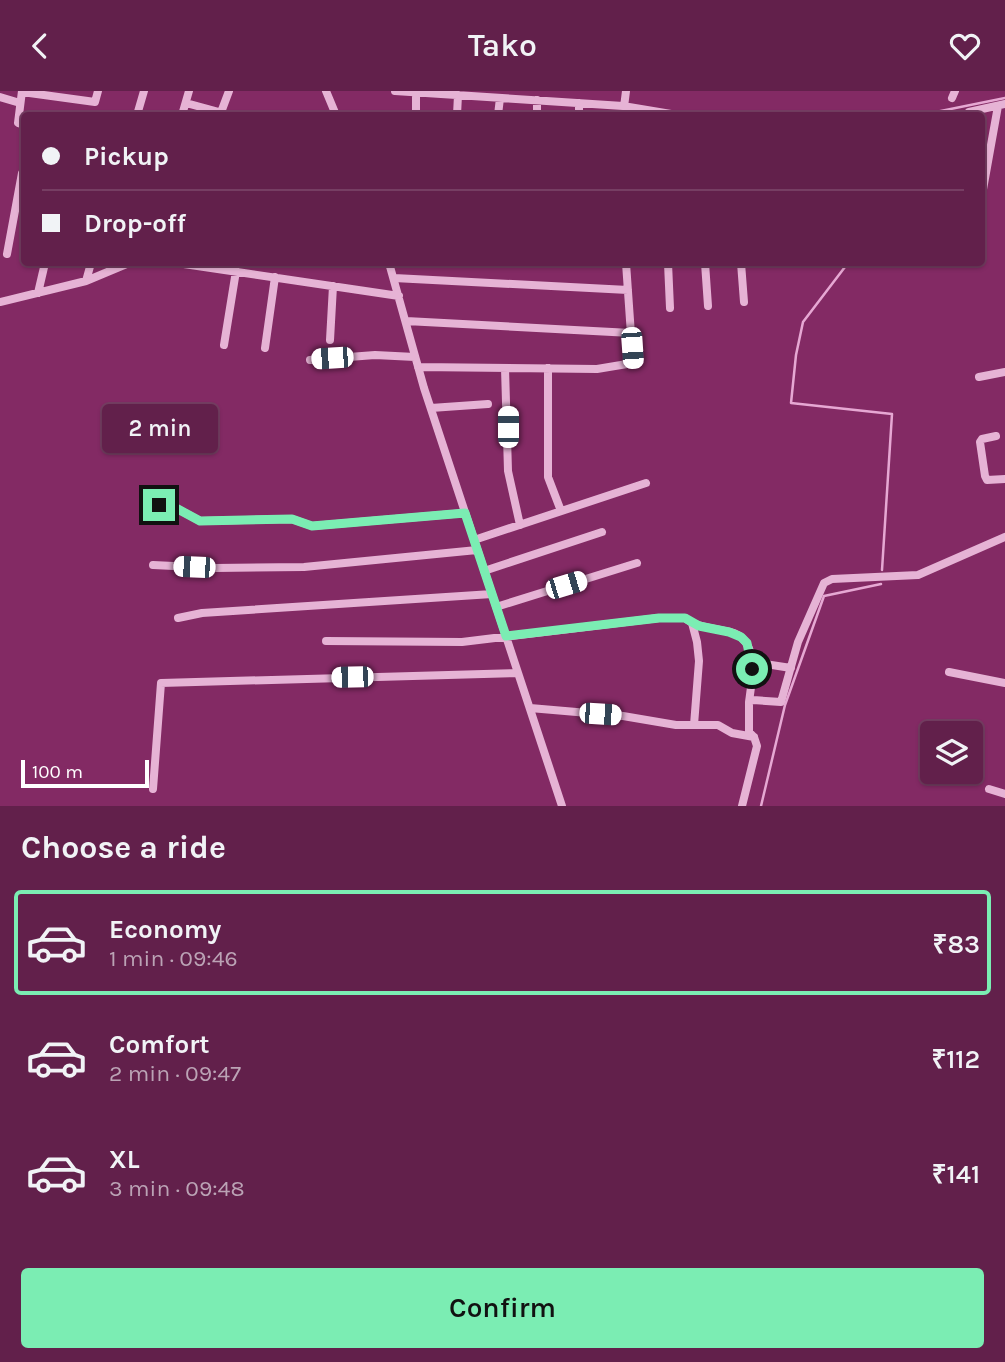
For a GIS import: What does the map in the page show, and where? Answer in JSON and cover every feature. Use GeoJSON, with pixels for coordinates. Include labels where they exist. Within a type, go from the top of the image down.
{"type":"FeatureCollection","features":[{"type":"Feature","properties":{"kind":"street"},"geometry":{"type":"LineString","coordinates":[[21,124],[18,123],[22,91],[95,101],[98,91]]}},
{"type":"Feature","properties":{"kind":"street"},"geometry":{"type":"LineString","coordinates":[[138,112],[144,91]]}},
{"type":"Feature","properties":{"kind":"street"},"geometry":{"type":"LineString","coordinates":[[183,112],[189,91]]}},
{"type":"Feature","properties":{"kind":"street"},"geometry":{"type":"LineString","coordinates":[[225,112],[229,91]]}},
{"type":"Feature","properties":{"kind":"street"},"geometry":{"type":"LineString","coordinates":[[327,91],[332,112]]}},
{"type":"Feature","properties":{"kind":"street"},"geometry":{"type":"LineString","coordinates":[[395,91],[579,103],[623,111],[625,91]]}},
{"type":"Feature","properties":{"kind":"street"},"geometry":{"type":"LineString","coordinates":[[416,92],[416,112]]}},
{"type":"Feature","properties":{"kind":"street"},"geometry":{"type":"LineString","coordinates":[[457,112],[458,95]]}},
{"type":"Feature","properties":{"kind":"street"},"geometry":{"type":"LineString","coordinates":[[0,97],[20,103]]}},
{"type":"Feature","properties":{"kind":"street"},"geometry":{"type":"LineString","coordinates":[[498,112],[500,98]]}},
{"type":"Feature","properties":{"kind":"street"},"geometry":{"type":"LineString","coordinates":[[537,100],[537,112]]}},
{"type":"Feature","properties":{"kind":"street"},"geometry":{"type":"LineString","coordinates":[[186,103],[214,112]]}},
{"type":"Feature","properties":{"kind":"street"},"geometry":{"type":"LineString","coordinates":[[579,103],[579,112]]}},
{"type":"Feature","properties":{"kind":"street"},"geometry":{"type":"LineString","coordinates":[[969,112],[1002,105],[985,182]]}},
{"type":"Feature","properties":{"kind":"street"},"geometry":{"type":"LineString","coordinates":[[7,254],[21,178]]}},
{"type":"Feature","properties":{"kind":"street"},"geometry":{"type":"LineString","coordinates":[[38,293],[44,266]]}},
{"type":"Feature","properties":{"kind":"street"},"geometry":{"type":"LineString","coordinates":[[86,281],[90,266]]}},
{"type":"Feature","properties":{"kind":"street"},"geometry":{"type":"LineString","coordinates":[[0,302],[86,281],[122,266]]}},
{"type":"Feature","properties":{"kind":"street"},"geometry":{"type":"LineString","coordinates":[[199,266],[398,296]]}},
{"type":"Feature","properties":{"kind":"street"},"geometry":{"type":"LineString","coordinates":[[390,266],[431,408],[562,806]]}},
{"type":"Feature","properties":{"kind":"street"},"geometry":{"type":"LineString","coordinates":[[418,367],[597,369],[633,363],[626,266]]}},
{"type":"Feature","properties":{"kind":"street"},"geometry":{"type":"LineString","coordinates":[[668,266],[670,308]]}},
{"type":"Feature","properties":{"kind":"street"},"geometry":{"type":"LineString","coordinates":[[705,266],[708,306]]}},
{"type":"Feature","properties":{"kind":"street"},"geometry":{"type":"LineString","coordinates":[[741,266],[744,302]]}},
{"type":"Feature","properties":{"kind":"street"},"geometry":{"type":"LineString","coordinates":[[224,345],[236,271]]}},
{"type":"Feature","properties":{"kind":"street"},"geometry":{"type":"LineString","coordinates":[[265,348],[275,277]]}},
{"type":"Feature","properties":{"kind":"street"},"geometry":{"type":"LineString","coordinates":[[394,278],[628,290]]}},
{"type":"Feature","properties":{"kind":"street"},"geometry":{"type":"LineString","coordinates":[[330,340],[333,286]]}},
{"type":"Feature","properties":{"kind":"street"},"geometry":{"type":"LineString","coordinates":[[405,321],[631,333]]}},
{"type":"Feature","properties":{"kind":"street"},"geometry":{"type":"LineString","coordinates":[[310,360],[375,355],[415,357]]}},
{"type":"Feature","properties":{"kind":"street"},"geometry":{"type":"LineString","coordinates":[[505,368],[508,471],[520,525]]}},
{"type":"Feature","properties":{"kind":"street"},"geometry":{"type":"LineString","coordinates":[[548,369],[548,477],[561,511]]}},
{"type":"Feature","properties":{"kind":"street"},"geometry":{"type":"LineString","coordinates":[[979,377],[1005,372]]}},
{"type":"Feature","properties":{"kind":"street"},"geometry":{"type":"LineString","coordinates":[[431,408],[488,404]]}},
{"type":"Feature","properties":{"kind":"street"},"geometry":{"type":"LineString","coordinates":[[996,436],[982,439],[981,442],[985,476],[987,480],[1005,479]]}},
{"type":"Feature","properties":{"kind":"street"},"geometry":{"type":"LineString","coordinates":[[474,540],[646,483]]}},
{"type":"Feature","properties":{"kind":"street"},"geometry":{"type":"LineString","coordinates":[[143,502],[176,508],[200,521],[292,519],[312,526],[465,513]]}},
{"type":"Feature","properties":{"kind":"street"},"geometry":{"type":"LineString","coordinates":[[484,571],[602,532]]}},
{"type":"Feature","properties":{"kind":"street"},"geometry":{"type":"LineString","coordinates":[[749,702],[753,699],[781,702],[797,642],[824,583],[832,579],[918,575],[1005,537]]}},
{"type":"Feature","properties":{"kind":"street"},"geometry":{"type":"LineString","coordinates":[[153,565],[215,568],[304,567],[477,550]]}},
{"type":"Feature","properties":{"kind":"street"},"geometry":{"type":"LineString","coordinates":[[496,607],[637,563]]}},
{"type":"Feature","properties":{"kind":"street"},"geometry":{"type":"LineString","coordinates":[[178,618],[215,613],[492,594]]}},
{"type":"Feature","properties":{"kind":"street"},"geometry":{"type":"LineString","coordinates":[[326,641],[462,642],[659,618],[685,618],[707,629],[729,632],[747,643],[752,662],[749,732],[757,746],[742,806]]}},
{"type":"Feature","properties":{"kind":"street"},"geometry":{"type":"LineString","coordinates":[[692,623],[699,661],[694,725]]}},
{"type":"Feature","properties":{"kind":"street"},"geometry":{"type":"LineString","coordinates":[[752,662],[791,668]]}},
{"type":"Feature","properties":{"kind":"street"},"geometry":{"type":"LineString","coordinates":[[153,789],[161,683],[518,673]]}},
{"type":"Feature","properties":{"kind":"street"},"geometry":{"type":"LineString","coordinates":[[949,673],[1005,683]]}},
{"type":"Feature","properties":{"kind":"street"},"geometry":{"type":"LineString","coordinates":[[530,708],[623,716],[676,725],[718,725],[732,733],[754,737]]}},
{"type":"Feature","properties":{"kind":"street"},"geometry":{"type":"LineString","coordinates":[[989,789],[1005,794]]}},
{"type":"Feature","properties":{"kind":"waterway"},"geometry":{"type":"LineString","coordinates":[[936,112],[1005,98]]}},
{"type":"Feature","properties":{"kind":"waterway"},"geometry":{"type":"LineString","coordinates":[[846,266],[803,322],[791,403],[892,414],[882,570]]}},
{"type":"Feature","properties":{"kind":"waterway"},"geometry":{"type":"LineString","coordinates":[[761,806],[785,705],[824,596],[881,584]]}},
{"type":"Feature","properties":{"kind":"route"},"geometry":{"type":"LineString","coordinates":[[159,505],[176,508],[200,521],[292,519],[312,526],[350,525],[465,513],[506,636],[659,618],[685,618],[707,629],[735,633],[741,637],[747,643],[752,669]]}}]}
